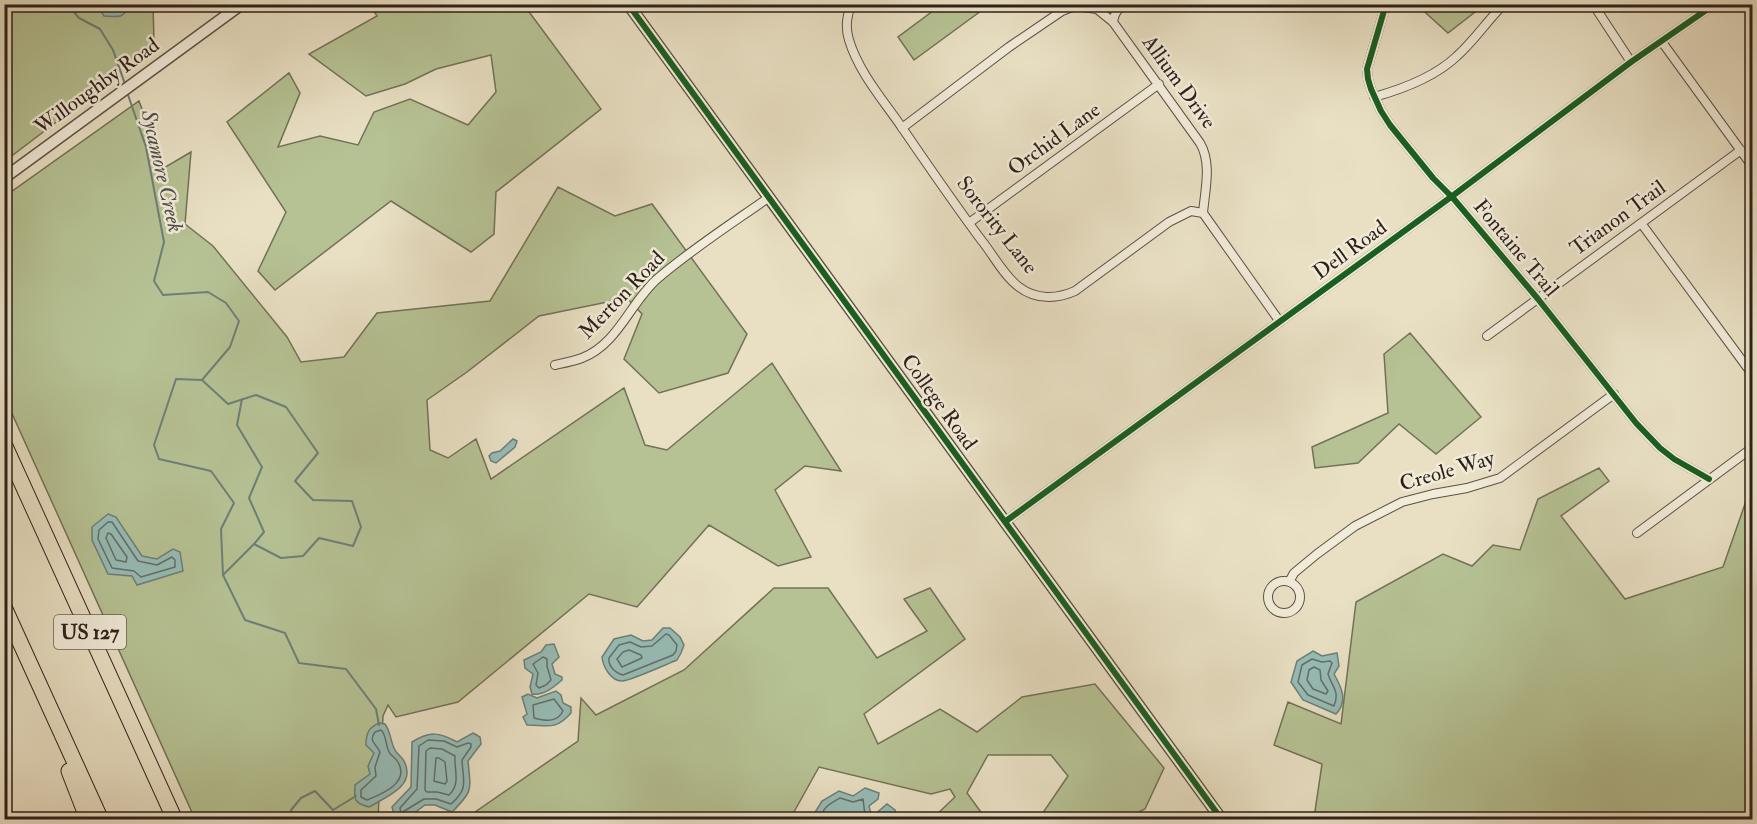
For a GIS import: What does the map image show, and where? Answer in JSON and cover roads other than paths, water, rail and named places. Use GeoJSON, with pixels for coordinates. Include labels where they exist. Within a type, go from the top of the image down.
{"type":"FeatureCollection","features":[{"type":"Feature","properties":{"kind":"highway","name":"US 127"},"geometry":{"type":"LineString","coordinates":[[4,444],[175,819]]}},
{"type":"Feature","properties":{"kind":"highway","name":"US 127"},"geometry":{"type":"LineString","coordinates":[[4,607],[101,819]]}},
{"type":"Feature","properties":{"kind":"highway"},"geometry":{"type":"LineString","coordinates":[[27,656],[88,819]]}},
{"type":"Feature","properties":{"kind":"street","name":"Willoughby Road"},"geometry":{"type":"LineString","coordinates":[[4,178],[242,4]]}},
{"type":"Feature","properties":{"kind":"street","name":"College Road"},"geometry":{"type":"LineString","coordinates":[[628,4],[1222,819]]}},
{"type":"Feature","properties":{"kind":"street","name":"Sorority Lane"},"geometry":{"type":"LineString","coordinates":[[851,4],[846,22],[848,39],[857,60],[969,223],[1011,280],[1021,288],[1033,295],[1047,298],[1063,297],[1075,291],[1180,215],[1191,211],[1203,213]]}},
{"type":"Feature","properties":{"kind":"street"},"geometry":{"type":"LineString","coordinates":[[903,128],[1062,10],[1075,6],[1097,9],[1113,22],[1118,9],[1127,4]]}},
{"type":"Feature","properties":{"kind":"street","name":"Fontaine Trail"},"geometry":{"type":"LineString","coordinates":[[1386,4],[1367,69],[1374,97],[1390,125],[1538,299],[1636,423],[1674,459],[1709,479]]}},
{"type":"Feature","properties":{"kind":"street"},"geometry":{"type":"LineString","coordinates":[[1374,97],[1419,81],[1445,66],[1457,57],[1504,4]]}},
{"type":"Feature","properties":{"kind":"street"},"geometry":{"type":"LineString","coordinates":[[1593,4],[1630,62]]}},
{"type":"Feature","properties":{"kind":"street","name":"Dell Road"},"geometry":{"type":"LineString","coordinates":[[1006,521],[1451,197],[1630,62],[1714,4]]}},
{"type":"Feature","properties":{"kind":"street","name":"Allium Drive"},"geometry":{"type":"LineString","coordinates":[[1113,22],[1206,153],[1203,213]]}},
{"type":"Feature","properties":{"kind":"street"},"geometry":{"type":"LineString","coordinates":[[1662,42],[1752,166]]}},
{"type":"Feature","properties":{"kind":"street","name":"Orchid Lane"},"geometry":{"type":"LineString","coordinates":[[969,223],[1159,84]]}},
{"type":"Feature","properties":{"kind":"street","name":"Trianon Trail"},"geometry":{"type":"LineString","coordinates":[[1488,336],[1741,150]]}},
{"type":"Feature","properties":{"kind":"street","name":"Merton Road"},"geometry":{"type":"LineString","coordinates":[[555,365],[583,358],[596,351],[609,340],[636,302],[657,279],[768,198]]}},
{"type":"Feature","properties":{"kind":"street"},"geometry":{"type":"LineString","coordinates":[[1203,213],[1280,322]]}},
{"type":"Feature","properties":{"kind":"street"},"geometry":{"type":"LineString","coordinates":[[1641,223],[1752,374]]}},
{"type":"Feature","properties":{"kind":"street","name":"Creole Way"},"geometry":{"type":"LineString","coordinates":[[1289,582],[1294,573],[1317,554],[1355,526],[1383,511],[1402,502],[1476,486],[1500,478],[1614,394]]}},
{"type":"Feature","properties":{"kind":"street"},"geometry":{"type":"LineString","coordinates":[[1637,533],[1752,448]]}},
{"type":"Feature","properties":{"kind":"street","name":"Creole Way"},"geometry":{"type":"LineString","coordinates":[[1278,582],[1289,582],[1298,588],[1300,599],[1296,609],[1287,614],[1281,614],[1269,604],[1268,593],[1278,582]]}},
{"type":"Feature","properties":{"kind":"water"},"geometry":{"type":"Polygon","coordinates":[[[97,5],[129,5],[125,13],[113,17],[104,16],[97,5]]]}},
{"type":"Feature","properties":{"kind":"water"},"geometry":{"type":"Polygon","coordinates":[[[513,439],[517,441],[515,447],[496,463],[491,461],[489,456],[492,453],[500,451],[513,439]]]}},
{"type":"Feature","properties":{"kind":"water"},"geometry":{"type":"Polygon","coordinates":[[[108,514],[116,517],[142,556],[157,559],[173,549],[180,552],[183,571],[137,585],[132,576],[108,574],[92,540],[92,527],[108,514]]]}},
{"type":"Feature","properties":{"kind":"water"},"geometry":{"type":"Polygon","coordinates":[[[663,628],[670,628],[680,637],[684,645],[677,660],[622,681],[611,676],[602,657],[614,639],[631,635],[643,641],[652,640],[663,628]]]}},
{"type":"Feature","properties":{"kind":"water"},"geometry":{"type":"Polygon","coordinates":[[[554,644],[559,657],[552,664],[555,674],[562,677],[562,680],[544,692],[532,694],[530,687],[533,674],[525,668],[524,660],[541,652],[546,645],[554,644]]]}},
{"type":"Feature","properties":{"kind":"water"},"geometry":{"type":"Polygon","coordinates":[[[1313,651],[1322,656],[1337,653],[1339,666],[1334,674],[1343,699],[1336,714],[1303,700],[1291,682],[1297,661],[1313,651]]]}},
{"type":"Feature","properties":{"kind":"water"},"geometry":{"type":"Polygon","coordinates":[[[556,691],[561,695],[563,703],[571,707],[571,713],[556,725],[527,725],[523,717],[527,714],[522,697],[528,694],[537,698],[556,691]]]}},
{"type":"Feature","properties":{"kind":"water"},"geometry":{"type":"Polygon","coordinates":[[[379,723],[387,727],[395,750],[404,761],[407,770],[403,784],[398,790],[369,807],[356,800],[355,785],[370,774],[368,766],[374,753],[366,745],[366,738],[370,729],[379,723]]]}},
{"type":"Feature","properties":{"kind":"water"},"geometry":{"type":"Polygon","coordinates":[[[473,733],[480,737],[481,744],[468,761],[469,790],[459,805],[452,812],[435,805],[425,805],[406,819],[395,818],[392,807],[411,787],[412,742],[434,734],[457,742],[473,733]]]}},
{"type":"Feature","properties":{"kind":"water"},"geometry":{"type":"Polygon","coordinates":[[[865,788],[879,793],[878,799],[869,806],[871,814],[874,815],[887,804],[895,810],[897,819],[815,819],[814,814],[822,801],[839,791],[853,796],[865,788]]]}},
{"type":"Feature","properties":{"kind":"waterway","name":"Sycamore Creek"},"geometry":{"type":"LineString","coordinates":[[67,4],[79,18],[100,29],[113,50],[125,84]]}},
{"type":"Feature","properties":{"kind":"waterway","name":"Sycamore Creek"},"geometry":{"type":"LineString","coordinates":[[127,92],[146,147],[164,242],[154,281],[163,295],[208,292],[226,303],[239,321],[230,347],[202,380],[228,404],[256,395],[286,407],[318,453],[295,481],[313,500],[352,501],[361,527],[353,546],[319,538],[303,556],[281,558],[254,544],[223,575],[245,620],[285,633],[299,663],[346,669],[376,709],[379,725]]}},
{"type":"Feature","properties":{"kind":"waterway"},"geometry":{"type":"LineString","coordinates":[[202,380],[176,379],[154,445],[159,459],[211,471],[234,503],[221,529],[223,575]]}},
{"type":"Feature","properties":{"kind":"waterway"},"geometry":{"type":"LineString","coordinates":[[242,399],[237,425],[262,467],[249,498],[264,532],[254,544]]}},
{"type":"Feature","properties":{"kind":"waterway","name":"Sycamore Creek"},"geometry":{"type":"LineString","coordinates":[[295,820],[291,810],[301,798],[315,791],[333,810],[356,796]]}}]}
